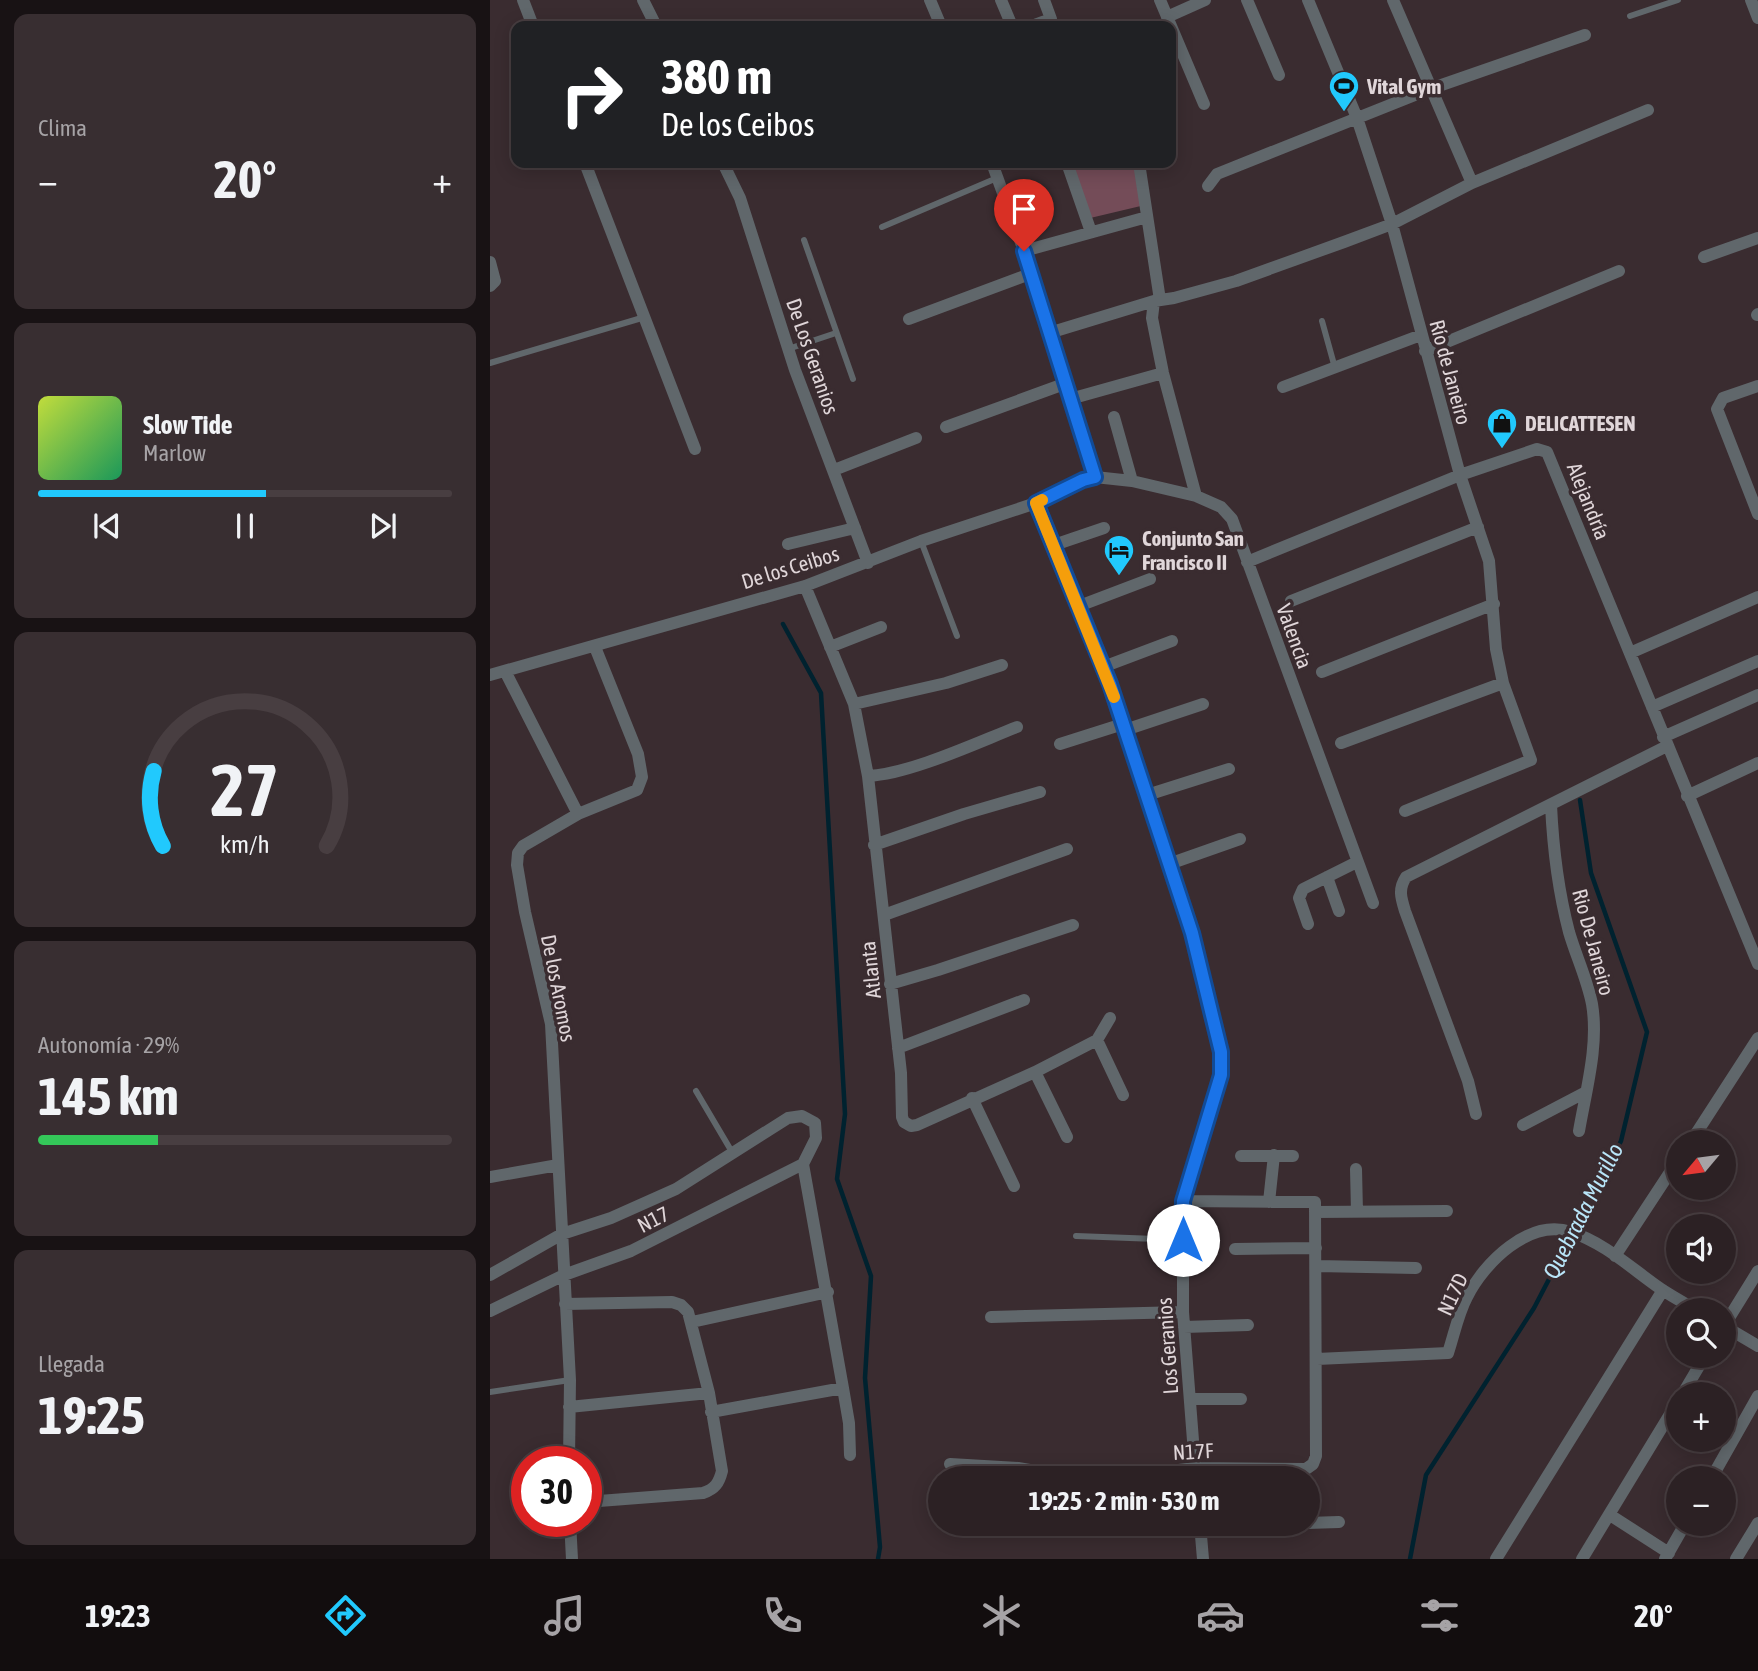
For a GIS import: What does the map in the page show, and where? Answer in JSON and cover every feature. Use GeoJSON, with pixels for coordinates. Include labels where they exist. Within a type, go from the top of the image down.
{"type":"FeatureCollection","features":[{"type":"Feature","properties":{"kind":"street"},"geometry":{"type":"LineString","coordinates":[[523,0],[531,21]]}},
{"type":"Feature","properties":{"kind":"street"},"geometry":{"type":"LineString","coordinates":[[643,0],[654,21]]}},
{"type":"Feature","properties":{"kind":"street"},"geometry":{"type":"LineString","coordinates":[[930,0],[939,21]]}},
{"type":"Feature","properties":{"kind":"street"},"geometry":{"type":"LineString","coordinates":[[1000,0],[1010,21]]}},
{"type":"Feature","properties":{"kind":"street"},"geometry":{"type":"LineString","coordinates":[[1044,0],[1051,19],[1046,21]]}},
{"type":"Feature","properties":{"kind":"street"},"geometry":{"type":"LineString","coordinates":[[1160,0],[1169,21]]}},
{"type":"Feature","properties":{"kind":"street"},"geometry":{"type":"LineString","coordinates":[[1167,17],[1205,0]]}},
{"type":"Feature","properties":{"kind":"street"},"geometry":{"type":"LineString","coordinates":[[1247,0],[1279,75]]}},
{"type":"Feature","properties":{"kind":"street","name":"Río de Janeiro"},"geometry":{"type":"LineString","coordinates":[[1308,0],[1357,118],[1392,224],[1460,475],[1489,561],[1496,649],[1503,683],[1531,760],[1405,811]]}},
{"type":"Feature","properties":{"kind":"street"},"geometry":{"type":"LineString","coordinates":[[1393,0],[1472,183]]}},
{"type":"Feature","properties":{"kind":"street"},"geometry":{"type":"LineString","coordinates":[[1751,0],[1758,18]]}},
{"type":"Feature","properties":{"kind":"street"},"geometry":{"type":"LineString","coordinates":[[1208,186],[1217,174],[1430,89],[1585,35]]}},
{"type":"Feature","properties":{"kind":"street"},"geometry":{"type":"LineString","coordinates":[[1176,38],[1204,104]]}},
{"type":"Feature","properties":{"kind":"street"},"geometry":{"type":"LineString","coordinates":[[1049,333],[1157,300],[1236,281],[1392,224],[1472,183],[1648,110]]}},
{"type":"Feature","properties":{"kind":"street"},"geometry":{"type":"LineString","coordinates":[[587,168],[695,449]]}},
{"type":"Feature","properties":{"kind":"street","name":"De Los Geranios"},"geometry":{"type":"LineString","coordinates":[[725,168],[740,198],[788,349],[868,563]]}},
{"type":"Feature","properties":{"kind":"street"},"geometry":{"type":"LineString","coordinates":[[994,168],[1024,251],[1095,477]]}},
{"type":"Feature","properties":{"kind":"street"},"geometry":{"type":"LineString","coordinates":[[1069,168],[1091,232]]}},
{"type":"Feature","properties":{"kind":"street"},"geometry":{"type":"LineString","coordinates":[[1140,168],[1157,300],[1152,318],[1163,373],[1196,496]]}},
{"type":"Feature","properties":{"kind":"street"},"geometry":{"type":"LineString","coordinates":[[1024,251],[1146,217]]}},
{"type":"Feature","properties":{"kind":"street"},"geometry":{"type":"LineString","coordinates":[[1704,257],[1758,238]]}},
{"type":"Feature","properties":{"kind":"street"},"geometry":{"type":"LineString","coordinates":[[490,262],[495,281],[490,286]]}},
{"type":"Feature","properties":{"kind":"street"},"geometry":{"type":"LineString","coordinates":[[1425,351],[1619,271]]}},
{"type":"Feature","properties":{"kind":"street"},"geometry":{"type":"LineString","coordinates":[[909,319],[1030,274]]}},
{"type":"Feature","properties":{"kind":"street"},"geometry":{"type":"LineString","coordinates":[[1283,387],[1421,335]]}},
{"type":"Feature","properties":{"kind":"street"},"geometry":{"type":"LineString","coordinates":[[1070,399],[1163,373]]}},
{"type":"Feature","properties":{"kind":"street"},"geometry":{"type":"LineString","coordinates":[[946,427],[1064,384]]}},
{"type":"Feature","properties":{"kind":"street"},"geometry":{"type":"LineString","coordinates":[[1758,386],[1723,398],[1717,409],[1758,514]]}},
{"type":"Feature","properties":{"kind":"street"},"geometry":{"type":"LineString","coordinates":[[1114,417],[1132,481]]}},
{"type":"Feature","properties":{"kind":"street"},"geometry":{"type":"LineString","coordinates":[[834,470],[916,438]]}},
{"type":"Feature","properties":{"kind":"street","name":"Alejandría"},"geometry":{"type":"LineString","coordinates":[[1247,562],[1460,475],[1538,449],[1548,452],[1652,707]]}},
{"type":"Feature","properties":{"kind":"street","name":"Valencia"},"geometry":{"type":"LineString","coordinates":[[1095,477],[1132,481],[1196,496],[1221,507],[1232,519],[1373,903]]}},
{"type":"Feature","properties":{"kind":"street","name":"De los Ceibos"},"geometry":{"type":"LineString","coordinates":[[490,675],[805,586],[921,541],[1036,503],[1095,477]]}},
{"type":"Feature","properties":{"kind":"street","name":"Los Geranios"},"geometry":{"type":"LineString","coordinates":[[1036,503],[1103,667],[1147,796],[1192,933],[1222,1064],[1183,1201],[1183,1311],[1194,1466]]}},
{"type":"Feature","properties":{"kind":"street"},"geometry":{"type":"LineString","coordinates":[[1292,601],[1478,527]]}},
{"type":"Feature","properties":{"kind":"street"},"geometry":{"type":"LineString","coordinates":[[788,544],[855,528]]}},
{"type":"Feature","properties":{"kind":"street"},"geometry":{"type":"LineString","coordinates":[[1054,545],[1104,528]]}},
{"type":"Feature","properties":{"kind":"street"},"geometry":{"type":"LineString","coordinates":[[1079,606],[1150,579]]}},
{"type":"Feature","properties":{"kind":"street","name":"Atlanta"},"geometry":{"type":"LineString","coordinates":[[805,586],[854,704],[868,776],[898,1048],[902,1117],[907,1125],[917,1125],[1035,1072],[1097,1040]]}},
{"type":"Feature","properties":{"kind":"street"},"geometry":{"type":"LineString","coordinates":[[1630,653],[1758,597]]}},
{"type":"Feature","properties":{"kind":"street"},"geometry":{"type":"LineString","coordinates":[[1322,672],[1494,604]]}},
{"type":"Feature","properties":{"kind":"street"},"geometry":{"type":"LineString","coordinates":[[830,647],[881,627]]}},
{"type":"Feature","properties":{"kind":"street"},"geometry":{"type":"LineString","coordinates":[[1103,667],[1172,641]]}},
{"type":"Feature","properties":{"kind":"street","name":"De los Aromos"},"geometry":{"type":"LineString","coordinates":[[569,1446],[570,1380],[551,1024],[517,865],[518,853],[523,846],[578,814],[636,790],[642,777],[638,754],[595,647]]}},
{"type":"Feature","properties":{"kind":"street"},"geometry":{"type":"LineString","coordinates":[[1758,661],[1652,707],[1758,964]]}},
{"type":"Feature","properties":{"kind":"street"},"geometry":{"type":"LineString","coordinates":[[854,704],[937,685],[1002,664]]}},
{"type":"Feature","properties":{"kind":"street"},"geometry":{"type":"LineString","coordinates":[[505,671],[578,814]]}},
{"type":"Feature","properties":{"kind":"street"},"geometry":{"type":"LineString","coordinates":[[1341,743],[1503,683]]}},
{"type":"Feature","properties":{"kind":"street"},"geometry":{"type":"LineString","coordinates":[[1476,1114],[1468,1081],[1403,904],[1400,886],[1406,877],[1551,805],[1665,742],[1758,695]]}},
{"type":"Feature","properties":{"kind":"street"},"geometry":{"type":"LineString","coordinates":[[1060,744],[1203,704]]}},
{"type":"Feature","properties":{"kind":"street"},"geometry":{"type":"LineString","coordinates":[[868,776],[878,776],[914,766],[1017,727]]}},
{"type":"Feature","properties":{"kind":"street"},"geometry":{"type":"LineString","coordinates":[[1688,796],[1758,763]]}},
{"type":"Feature","properties":{"kind":"street"},"geometry":{"type":"LineString","coordinates":[[1147,796],[1229,769]]}},
{"type":"Feature","properties":{"kind":"street"},"geometry":{"type":"LineString","coordinates":[[874,845],[964,814],[1040,792]]}},
{"type":"Feature","properties":{"kind":"street","name":"Rio De Janeiro"},"geometry":{"type":"LineString","coordinates":[[1551,805],[1560,892],[1592,1004],[1593,1045],[1579,1131]]}},
{"type":"Feature","properties":{"kind":"street"},"geometry":{"type":"LineString","coordinates":[[1169,864],[1240,839]]}},
{"type":"Feature","properties":{"kind":"street"},"geometry":{"type":"LineString","coordinates":[[884,915],[1067,849]]}},
{"type":"Feature","properties":{"kind":"street"},"geometry":{"type":"LineString","coordinates":[[1308,924],[1300,893],[1357,862]]}},
{"type":"Feature","properties":{"kind":"street"},"geometry":{"type":"LineString","coordinates":[[1327,877],[1339,911]]}},
{"type":"Feature","properties":{"kind":"street"},"geometry":{"type":"LineString","coordinates":[[890,984],[1073,925]]}},
{"type":"Feature","properties":{"kind":"street"},"geometry":{"type":"LineString","coordinates":[[898,1048],[1024,1000]]}},
{"type":"Feature","properties":{"kind":"street"},"geometry":{"type":"LineString","coordinates":[[1110,1018],[1097,1040],[1123,1095]]}},
{"type":"Feature","properties":{"kind":"street"},"geometry":{"type":"LineString","coordinates":[[1698,1130],[1758,1038]]}},
{"type":"Feature","properties":{"kind":"street"},"geometry":{"type":"LineString","coordinates":[[1035,1072],[1067,1137]]}},
{"type":"Feature","properties":{"kind":"street"},"geometry":{"type":"LineString","coordinates":[[1523,1125],[1586,1092]]}},
{"type":"Feature","properties":{"kind":"street"},"geometry":{"type":"LineString","coordinates":[[972,1098],[1014,1186]]}},
{"type":"Feature","properties":{"kind":"street"},"geometry":{"type":"LineString","coordinates":[[490,1275],[562,1234],[643,1206],[676,1189],[792,1116],[802,1116],[813,1121],[817,1128],[816,1138],[803,1164],[828,1292],[849,1423],[850,1455]]}},
{"type":"Feature","properties":{"kind":"street"},"geometry":{"type":"LineString","coordinates":[[1269,1202],[1274,1155]]}},
{"type":"Feature","properties":{"kind":"street"},"geometry":{"type":"LineString","coordinates":[[1241,1156],[1293,1156]]}},
{"type":"Feature","properties":{"kind":"street","name":"N17"},"geometry":{"type":"LineString","coordinates":[[490,1311],[564,1275],[631,1251],[803,1164]]}},
{"type":"Feature","properties":{"kind":"street"},"geometry":{"type":"LineString","coordinates":[[490,1177],[558,1165]]}},
{"type":"Feature","properties":{"kind":"street"},"geometry":{"type":"LineString","coordinates":[[1356,1169],[1357,1212]]}},
{"type":"Feature","properties":{"kind":"street"},"geometry":{"type":"LineString","coordinates":[[1666,1178],[1615,1255],[1676,1298]]}},
{"type":"Feature","properties":{"kind":"street"},"geometry":{"type":"LineString","coordinates":[[1183,1201],[1269,1202],[1357,1212],[1447,1211]]}},
{"type":"Feature","properties":{"kind":"street"},"geometry":{"type":"LineString","coordinates":[[1315,1207],[1317,1359]]}},
{"type":"Feature","properties":{"kind":"street","name":"N17D"},"geometry":{"type":"LineString","coordinates":[[1317,1359],[1448,1353],[1466,1298],[1490,1263],[1528,1234],[1563,1230],[1589,1240],[1615,1255]]}},
{"type":"Feature","properties":{"kind":"street"},"geometry":{"type":"LineString","coordinates":[[1236,1249],[1316,1248]]}},
{"type":"Feature","properties":{"kind":"street"},"geometry":{"type":"LineString","coordinates":[[1317,1266],[1416,1268]]}},
{"type":"Feature","properties":{"kind":"street"},"geometry":{"type":"LineString","coordinates":[[1736,1307],[1758,1271]]}},
{"type":"Feature","properties":{"kind":"street"},"geometry":{"type":"LineString","coordinates":[[1496,1559],[1663,1290]]}},
{"type":"Feature","properties":{"kind":"street"},"geometry":{"type":"LineString","coordinates":[[692,1322],[828,1292]]}},
{"type":"Feature","properties":{"kind":"street"},"geometry":{"type":"LineString","coordinates":[[565,1304],[672,1302],[681,1305],[692,1322],[709,1393],[722,1471],[719,1482],[712,1490],[703,1493],[602,1501]]}},
{"type":"Feature","properties":{"kind":"street"},"geometry":{"type":"LineString","coordinates":[[991,1317],[1183,1311]]}},
{"type":"Feature","properties":{"kind":"street"},"geometry":{"type":"LineString","coordinates":[[1184,1327],[1248,1325]]}},
{"type":"Feature","properties":{"kind":"street"},"geometry":{"type":"LineString","coordinates":[[1736,1333],[1758,1346]]}},
{"type":"Feature","properties":{"kind":"street","name":"N17F"},"geometry":{"type":"LineString","coordinates":[[1310,1466],[1316,1455],[1317,1359]]}},
{"type":"Feature","properties":{"kind":"street"},"geometry":{"type":"LineString","coordinates":[[711,1412],[843,1388]]}},
{"type":"Feature","properties":{"kind":"street"},"geometry":{"type":"LineString","coordinates":[[569,1407],[709,1393]]}},
{"type":"Feature","properties":{"kind":"street"},"geometry":{"type":"LineString","coordinates":[[1718,1466],[1758,1396]]}},
{"type":"Feature","properties":{"kind":"street"},"geometry":{"type":"LineString","coordinates":[[1190,1399],[1241,1399]]}},
{"type":"Feature","properties":{"kind":"street"},"geometry":{"type":"LineString","coordinates":[[1582,1559],[1666,1421]]}},
{"type":"Feature","properties":{"kind":"street","name":"N17F"},"geometry":{"type":"LineString","coordinates":[[950,1464],[984,1466]]}},
{"type":"Feature","properties":{"kind":"street"},"geometry":{"type":"LineString","coordinates":[[1610,1516],[1667,1556],[1678,1536]]}},
{"type":"Feature","properties":{"kind":"street"},"geometry":{"type":"LineString","coordinates":[[1320,1523],[1339,1522]]}},
{"type":"Feature","properties":{"kind":"street"},"geometry":{"type":"LineString","coordinates":[[1735,1559],[1758,1523]]}},
{"type":"Feature","properties":{"kind":"street"},"geometry":{"type":"LineString","coordinates":[[1201,1536],[1203,1559]]}},
{"type":"Feature","properties":{"kind":"street"},"geometry":{"type":"LineString","coordinates":[[571,1537],[572,1559]]}},
{"type":"Feature","properties":{"kind":"lane"},"geometry":{"type":"LineString","coordinates":[[1630,16],[1678,0]]}},
{"type":"Feature","properties":{"kind":"lane"},"geometry":{"type":"LineString","coordinates":[[882,227],[997,178]]}},
{"type":"Feature","properties":{"kind":"lane"},"geometry":{"type":"LineString","coordinates":[[804,240],[853,379]]}},
{"type":"Feature","properties":{"kind":"lane"},"geometry":{"type":"LineString","coordinates":[[490,363],[645,317]]}},
{"type":"Feature","properties":{"kind":"lane"},"geometry":{"type":"LineString","coordinates":[[1322,321],[1335,368]]}},
{"type":"Feature","properties":{"kind":"lane"},"geometry":{"type":"LineString","coordinates":[[788,349],[836,334]]}},
{"type":"Feature","properties":{"kind":"lane"},"geometry":{"type":"LineString","coordinates":[[921,541],[957,636]]}},
{"type":"Feature","properties":{"kind":"lane"},"geometry":{"type":"LineString","coordinates":[[696,1091],[732,1152]]}},
{"type":"Feature","properties":{"kind":"lane"},"geometry":{"type":"LineString","coordinates":[[1076,1236],[1183,1240]]}},
{"type":"Feature","properties":{"kind":"lane"},"geometry":{"type":"LineString","coordinates":[[490,1392],[570,1380]]}},
{"type":"Feature","properties":{"kind":"shaded area"},"geometry":{"type":"Polygon","coordinates":[[[1069,168],[1139,168],[1145,205],[1086,219],[1069,168]]]}},
{"type":"Feature","properties":{"kind":"waterway"},"geometry":{"type":"LineString","coordinates":[[783,624],[821,693],[845,1114],[837,1179],[871,1276],[865,1378],[880,1547],[878,1559]]}},
{"type":"Feature","properties":{"kind":"waterway","name":"Quebrada Murillo"},"geometry":{"type":"LineString","coordinates":[[1410,1559],[1426,1475],[1534,1308],[1621,1141],[1647,1032],[1591,873],[1580,800]]}},
{"type":"Feature","properties":{"kind":"slow traffic"},"geometry":{"type":"LineString","coordinates":[[1042,500],[1036,503],[1114,697]]}},
{"type":"Feature","properties":{"kind":"place","name":"Vital Gym"},"geometry":{"type":"Point","coordinates":[1344,113]}},
{"type":"Feature","properties":{"kind":"place","name":"DELICATTESEN"},"geometry":{"type":"Point","coordinates":[1502,450]}},
{"type":"Feature","properties":{"kind":"place","name":"Conjunto San Francisco II"},"geometry":{"type":"Point","coordinates":[1119,577]}},
{"type":"Feature","properties":{"kind":"route"},"geometry":{"type":"LineString","coordinates":[[1024,251],[1095,477],[1036,503],[1110,684],[1192,933],[1221,1052],[1221,1075],[1183,1201],[1183,1240]]}}]}
